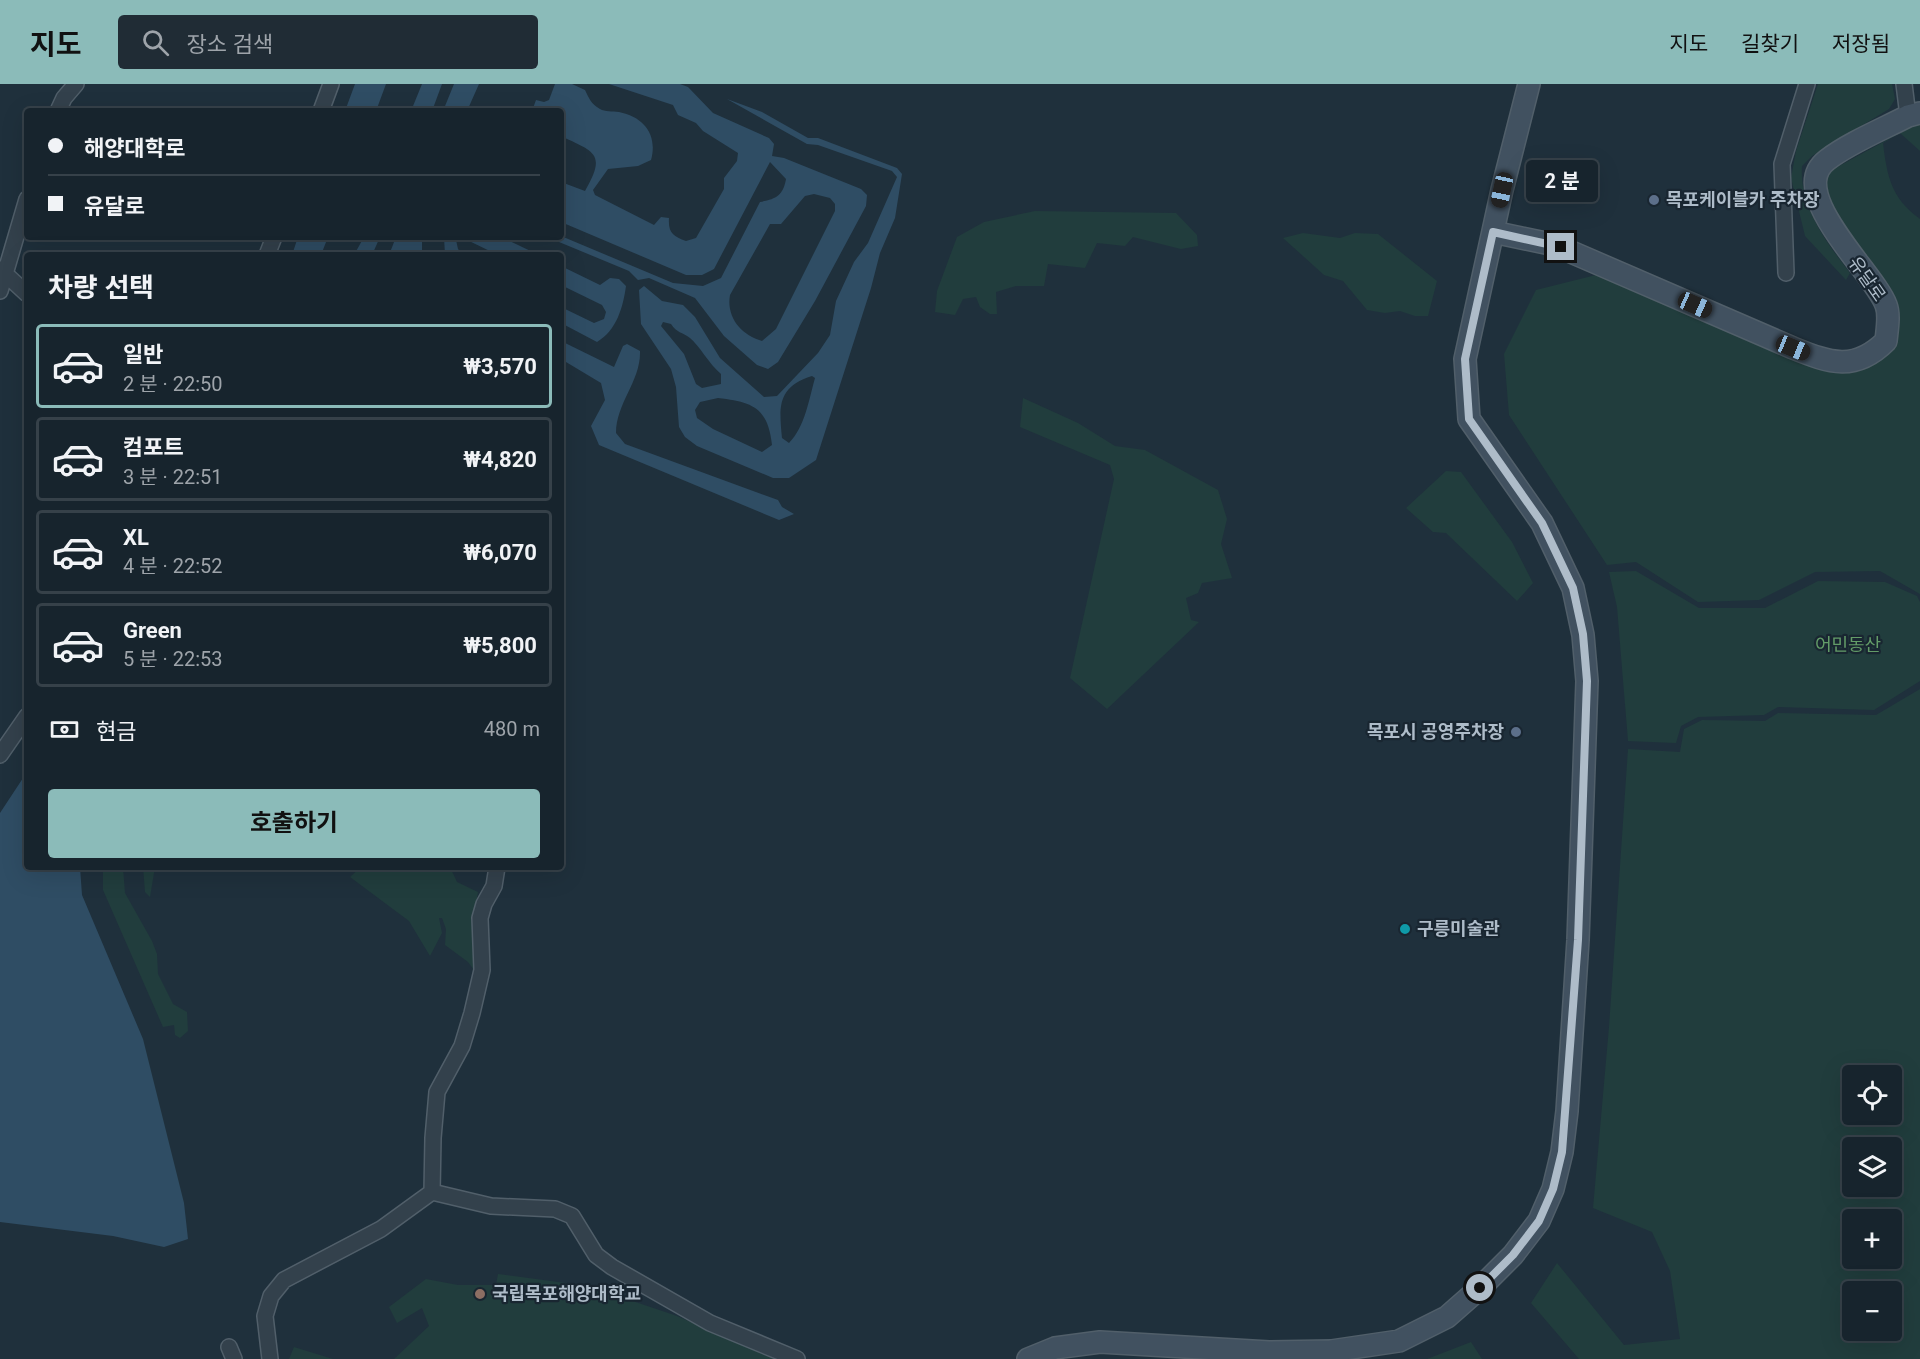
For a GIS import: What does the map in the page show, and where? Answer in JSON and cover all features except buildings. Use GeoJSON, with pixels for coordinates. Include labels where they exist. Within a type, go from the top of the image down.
{"type":"FeatureCollection","features":[{"type":"Feature","properties":{"kind":"street"},"geometry":{"type":"LineString","coordinates":[[59,108],[64,98],[76,84]]}},
{"type":"Feature","properties":{"kind":"street"},"geometry":{"type":"LineString","coordinates":[[322,108],[331,84]]}},
{"type":"Feature","properties":{"kind":"street"},"geometry":{"type":"LineString","coordinates":[[1028,1359],[1055,1348],[1100,1342],[1269,1352],[1331,1351],[1399,1341],[1447,1317],[1480,1288],[1513,1255],[1539,1221],[1553,1189],[1562,1152],[1578,940],[1587,681],[1583,634],[1573,588],[1542,523],[1469,419],[1465,359],[1529,84]]}},
{"type":"Feature","properties":{"kind":"street"},"geometry":{"type":"LineString","coordinates":[[1786,273],[1782,164],[1808,84]]}},
{"type":"Feature","properties":{"kind":"street"},"geometry":{"type":"LineString","coordinates":[[1904,84],[1914,115]]}},
{"type":"Feature","properties":{"kind":"street","name":"유달로"},"geometry":{"type":"LineString","coordinates":[[1493,232],[1555,245],[1823,360],[1846,363],[1872,355],[1886,341],[1887,306],[1839,240],[1814,184],[1816,174],[1827,160],[1914,115]]}},
{"type":"Feature","properties":{"kind":"street"},"geometry":{"type":"LineString","coordinates":[[0,291],[3,272],[24,208]]}},
{"type":"Feature","properties":{"kind":"street"},"geometry":{"type":"LineString","coordinates":[[3,272],[24,291]]}},
{"type":"Feature","properties":{"kind":"street"},"geometry":{"type":"LineString","coordinates":[[0,755],[24,720]]}},
{"type":"Feature","properties":{"kind":"street"},"geometry":{"type":"LineString","coordinates":[[432,1192],[437,1092],[439,1084],[462,1046],[472,1013],[482,970],[480,918],[483,904],[494,886],[497,870]]}},
{"type":"Feature","properties":{"kind":"street"},"geometry":{"type":"LineString","coordinates":[[270,1359],[265,1316],[271,1296],[284,1280],[381,1229],[432,1192],[491,1206],[555,1209],[572,1216],[596,1255],[612,1267],[710,1323],[797,1359]]}},
{"type":"Feature","properties":{"kind":"green space"},"geometry":{"type":"Polygon","coordinates":[[[1818,84],[1892,84],[1895,99],[1889,109],[1812,156],[1802,166],[1802,181],[1810,210],[1824,237],[1850,273],[1846,280],[1805,236],[1791,178],[1796,151],[1818,84]]]}},
{"type":"Feature","properties":{"kind":"green space"},"geometry":{"type":"Polygon","coordinates":[[[1920,122],[1920,151],[1900,133],[1883,143],[1892,186],[1903,203],[1920,219],[1920,594],[1880,571],[1815,572],[1759,600],[1698,602],[1636,562],[1607,565],[1509,415],[1504,354],[1536,290],[1596,275],[1768,348],[1844,370],[1879,362],[1891,337],[1895,317],[1894,302],[1889,288],[1843,227],[1825,185],[1830,171],[1920,122]]]}},
{"type":"Feature","properties":{"kind":"green space"},"geometry":{"type":"Polygon","coordinates":[[[1035,211],[1176,213],[1197,235],[1198,246],[1181,249],[1133,237],[1125,246],[1097,243],[1085,268],[1048,264],[1044,286],[1016,286],[996,292],[997,314],[990,314],[980,307],[976,297],[963,299],[955,315],[935,312],[937,291],[957,237],[984,222],[1035,211]]]}},
{"type":"Feature","properties":{"kind":"green space"},"geometry":{"type":"Polygon","coordinates":[[[1303,233],[1340,238],[1355,233],[1378,234],[1437,281],[1428,316],[1415,316],[1400,311],[1385,313],[1367,310],[1343,281],[1324,275],[1283,238],[1303,233]]]}},
{"type":"Feature","properties":{"kind":"green space"},"geometry":{"type":"Polygon","coordinates":[[[1023,398],[1078,423],[1115,446],[1145,450],[1218,490],[1227,519],[1221,544],[1232,578],[1202,583],[1198,593],[1186,598],[1191,620],[1199,622],[1107,709],[1070,678],[1114,479],[1110,465],[1020,427],[1023,398]]]}},
{"type":"Feature","properties":{"kind":"green space"},"geometry":{"type":"Polygon","coordinates":[[[1446,471],[1461,472],[1512,542],[1533,583],[1517,601],[1446,533],[1433,532],[1406,508],[1446,471]]]}},
{"type":"Feature","properties":{"kind":"green space","name":"어민동산"},"geometry":{"type":"Polygon","coordinates":[[[1636,571],[1699,608],[1765,608],[1818,581],[1885,582],[1917,596],[1920,602],[1920,681],[1874,710],[1778,707],[1764,715],[1698,717],[1681,726],[1676,743],[1628,741],[1617,607],[1609,572],[1636,571]]]}},
{"type":"Feature","properties":{"kind":"green space"},"geometry":{"type":"Polygon","coordinates":[[[1920,689],[1920,1359],[1579,1359],[1531,1303],[1557,1263],[1624,1345],[1680,1339],[1670,1271],[1652,1232],[1593,1208],[1609,1027],[1628,749],[1680,752],[1684,729],[1702,720],[1765,721],[1778,713],[1876,715],[1920,689]]]}},
{"type":"Feature","properties":{"kind":"green space"},"geometry":{"type":"Polygon","coordinates":[[[103,870],[123,870],[125,893],[152,941],[157,954],[158,974],[173,1004],[187,1012],[188,1031],[180,1038],[175,1035],[174,1025],[163,1027],[103,890],[103,870]]]}},
{"type":"Feature","properties":{"kind":"green space"},"geometry":{"type":"Polygon","coordinates":[[[143,870],[154,870],[150,897],[145,892],[143,870]]]}},
{"type":"Feature","properties":{"kind":"green space"},"geometry":{"type":"Polygon","coordinates":[[[358,870],[451,870],[457,882],[478,892],[475,909],[477,974],[468,962],[445,945],[446,929],[442,918],[439,918],[442,933],[430,956],[409,921],[350,877],[358,870]]]}},
{"type":"Feature","properties":{"kind":"green space"},"geometry":{"type":"Polygon","coordinates":[[[498,1274],[588,1286],[677,1316],[774,1359],[394,1359],[429,1326],[422,1308],[397,1323],[389,1307],[426,1279],[458,1285],[496,1285],[498,1274]]]}},
{"type":"Feature","properties":{"kind":"green space"},"geometry":{"type":"Polygon","coordinates":[[[1471,1342],[1482,1359],[1427,1359],[1471,1342]]]}},
{"type":"Feature","properties":{"kind":"green space"},"geometry":{"type":"Polygon","coordinates":[[[294,1347],[333,1359],[289,1359],[294,1347]]]}},
{"type":"Feature","properties":{"kind":"water"},"geometry":{"type":"Polygon","coordinates":[[[355,84],[386,84],[377,108],[346,108],[355,84]]]}},
{"type":"Feature","properties":{"kind":"water"},"geometry":{"type":"Polygon","coordinates":[[[422,84],[442,84],[433,108],[412,108],[422,84]]]}},
{"type":"Feature","properties":{"kind":"water"},"geometry":{"type":"Polygon","coordinates":[[[454,84],[479,84],[468,108],[444,108],[454,84]]]}},
{"type":"Feature","properties":{"kind":"water"},"geometry":{"type":"Polygon","coordinates":[[[555,84],[572,84],[585,90],[592,103],[600,109],[628,114],[642,123],[651,135],[653,151],[651,160],[638,166],[608,169],[593,190],[595,195],[654,225],[661,217],[669,218],[672,233],[686,241],[696,238],[724,189],[724,178],[737,161],[738,153],[703,131],[696,123],[678,115],[673,105],[609,84],[680,84],[688,87],[713,113],[769,138],[774,144],[772,156],[784,158],[861,189],[867,195],[866,206],[815,301],[778,362],[768,369],[757,365],[724,336],[695,298],[649,278],[638,280],[629,271],[554,240],[564,240],[564,237],[673,283],[703,286],[721,278],[760,202],[778,196],[786,179],[770,162],[714,269],[702,275],[686,275],[564,223],[564,183],[585,191],[592,178],[596,161],[589,150],[564,137],[564,108],[533,108],[536,100],[544,102],[549,100],[555,84]],[[814,194],[805,196],[781,224],[770,224],[730,295],[730,311],[742,330],[762,341],[776,329],[835,211],[835,204],[830,198],[814,194]]]}},
{"type":"Feature","properties":{"kind":"water"},"geometry":{"type":"Polygon","coordinates":[[[727,99],[762,112],[808,138],[818,138],[897,168],[902,174],[895,218],[880,253],[816,460],[789,478],[773,478],[697,446],[685,437],[679,427],[676,387],[671,369],[641,324],[639,290],[644,286],[662,301],[683,305],[695,317],[720,358],[764,397],[777,396],[818,353],[830,335],[836,301],[854,262],[868,243],[897,177],[892,171],[818,145],[807,144],[727,99]],[[663,322],[661,326],[684,354],[696,384],[702,388],[721,384],[721,374],[693,341],[671,324],[663,322]],[[812,376],[786,392],[781,408],[782,438],[789,443],[803,421],[815,378],[812,376]],[[718,398],[700,402],[695,410],[697,418],[713,429],[762,452],[772,445],[767,423],[757,409],[741,402],[718,398]]]}},
{"type":"Feature","properties":{"kind":"water"},"geometry":{"type":"Polygon","coordinates":[[[297,240],[327,240],[322,252],[293,252],[297,240]]]}},
{"type":"Feature","properties":{"kind":"water"},"geometry":{"type":"Polygon","coordinates":[[[362,240],[379,240],[373,252],[356,252],[362,240]]]}},
{"type":"Feature","properties":{"kind":"water"},"geometry":{"type":"Polygon","coordinates":[[[395,240],[422,240],[422,252],[390,252],[395,240]]]}},
{"type":"Feature","properties":{"kind":"water"},"geometry":{"type":"Polygon","coordinates":[[[444,240],[456,240],[460,252],[445,252],[444,240]]]}},
{"type":"Feature","properties":{"kind":"water"},"geometry":{"type":"Polygon","coordinates":[[[467,240],[507,240],[533,252],[492,252],[467,240]]]}},
{"type":"Feature","properties":{"kind":"water"},"geometry":{"type":"Polygon","coordinates":[[[564,267],[600,285],[610,278],[619,279],[626,286],[621,310],[614,325],[597,342],[564,325],[564,308],[594,323],[604,319],[606,312],[602,305],[564,286],[564,267]]]}},
{"type":"Feature","properties":{"kind":"water"},"geometry":{"type":"Polygon","coordinates":[[[564,342],[614,367],[623,346],[627,344],[640,351],[637,372],[617,422],[616,433],[625,444],[778,500],[782,507],[794,514],[779,520],[599,445],[591,426],[605,400],[601,383],[564,361],[564,342]]]}},
{"type":"Feature","properties":{"kind":"water"},"geometry":{"type":"Polygon","coordinates":[[[24,777],[24,870],[80,870],[82,895],[143,1039],[184,1203],[188,1239],[164,1247],[113,1236],[0,1222],[0,813],[24,777]]]}},
{"type":"Feature","properties":{"kind":"place","name":"목포케이블카 주차장"},"geometry":{"type":"Point","coordinates":[1654,200]}},
{"type":"Feature","properties":{"kind":"place","name":"목포시 공영주차장"},"geometry":{"type":"Point","coordinates":[1516,732]}},
{"type":"Feature","properties":{"kind":"place","name":"구릉미술관"},"geometry":{"type":"Point","coordinates":[1405,929]}},
{"type":"Feature","properties":{"kind":"place","name":"국립목포해양대학교"},"geometry":{"type":"Point","coordinates":[480,1294]}},
{"type":"Feature","properties":{"kind":"route"},"geometry":{"type":"LineString","coordinates":[[1480,1288],[1513,1255],[1539,1221],[1553,1189],[1562,1152],[1567,1111],[1578,940],[1587,681],[1583,634],[1573,588],[1542,523],[1469,419],[1465,359],[1493,232],[1561,247]]}}]}
